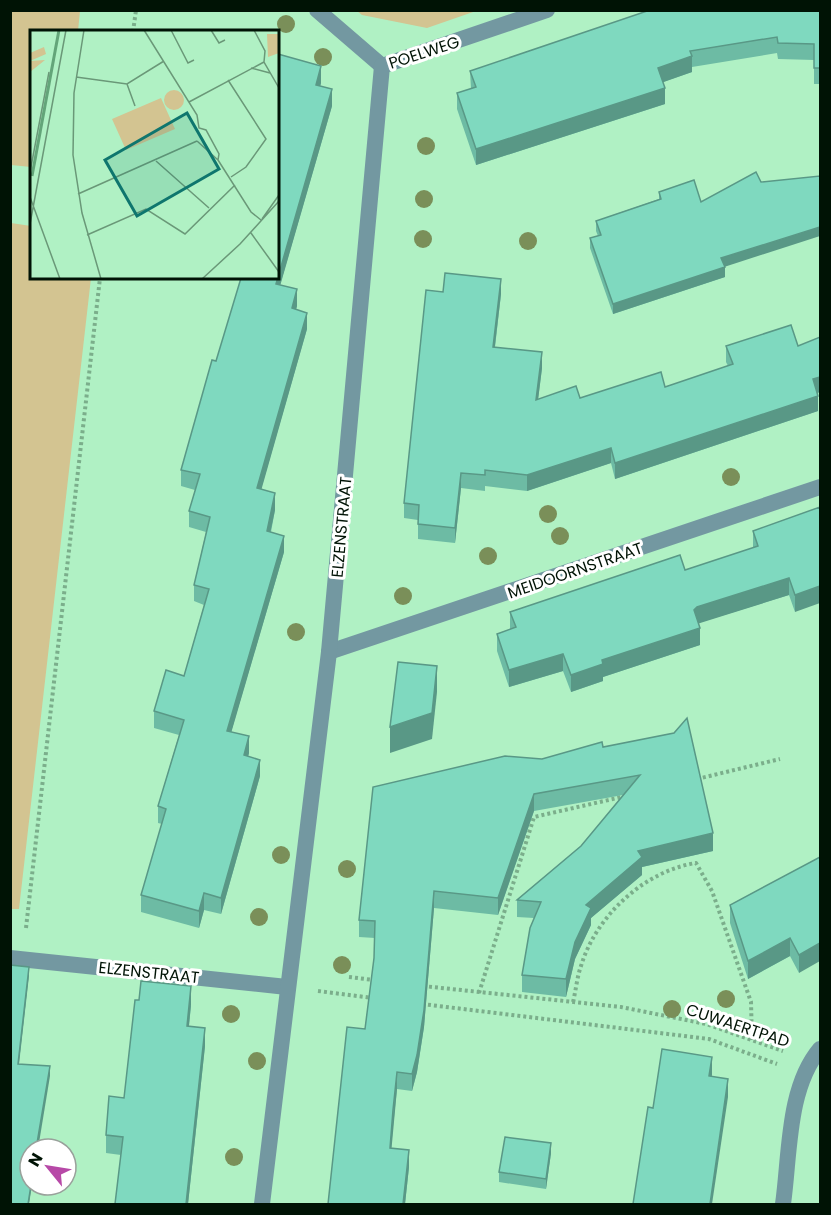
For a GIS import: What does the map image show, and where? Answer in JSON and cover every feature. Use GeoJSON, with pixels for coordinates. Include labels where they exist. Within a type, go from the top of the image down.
{"type":"FeatureCollection","features":[{"type":"Feature","properties":{"kind":"street","name":"POELWEG"},"geometry":{"type":"LineString","coordinates":[[317,10],[382,66],[547,10]]}},
{"type":"Feature","properties":{"kind":"street","name":"ELZENSTRAAT"},"geometry":{"type":"LineString","coordinates":[[262,1204],[286,987],[329,652],[382,66]]}},
{"type":"Feature","properties":{"kind":"street","name":"MEIDOORNSTRAAT"},"geometry":{"type":"LineString","coordinates":[[329,652],[820,487]]}},
{"type":"Feature","properties":{"kind":"street","name":"ELZENSTRAAT"},"geometry":{"type":"LineString","coordinates":[[17,958],[286,987]]}},
{"type":"Feature","properties":{"kind":"street"},"geometry":{"type":"LineString","coordinates":[[783,1204],[798,1088],[807,1065],[820,1049]]}},
{"type":"Feature","properties":{"kind":"path"},"geometry":{"type":"LineString","coordinates":[[133,30],[136,10]]}},
{"type":"Feature","properties":{"kind":"path"},"geometry":{"type":"LineString","coordinates":[[17,958],[100,279]]}},
{"type":"Feature","properties":{"kind":"path"},"geometry":{"type":"LineString","coordinates":[[691,780],[780,759]]}},
{"type":"Feature","properties":{"kind":"path"},"geometry":{"type":"LineString","coordinates":[[479,993],[534,817],[635,793]]}},
{"type":"Feature","properties":{"kind":"path"},"geometry":{"type":"LineString","coordinates":[[573,1002],[581,965],[597,931],[618,904],[647,881],[679,866],[696,863],[712,891],[751,1002],[752,1040]]}},
{"type":"Feature","properties":{"kind":"path"},"geometry":{"type":"LineString","coordinates":[[349,977],[384,981]]}},
{"type":"Feature","properties":{"kind":"path","name":"CUWAERTPAD"},"geometry":{"type":"LineString","coordinates":[[420,986],[621,1007],[706,1024],[788,1052],[807,1065]]}},
{"type":"Feature","properties":{"kind":"path"},"geometry":{"type":"LineString","coordinates":[[286,987],[382,999]]}},
{"type":"Feature","properties":{"kind":"path","name":"CUWAERTPAD"},"geometry":{"type":"LineString","coordinates":[[417,1003],[709,1039],[777,1064],[807,1065]]}},
{"type":"Feature","properties":{"kind":"shaded area"},"geometry":{"type":"Polygon","coordinates":[[[10,11],[80,11],[78,30],[30,30],[30,167],[11,165],[10,11]]]}},
{"type":"Feature","properties":{"kind":"shaded area"},"geometry":{"type":"Polygon","coordinates":[[[357,11],[476,11],[427,28],[362,15],[357,11]]]}},
{"type":"Feature","properties":{"kind":"shaded area"},"geometry":{"type":"Polygon","coordinates":[[[11,223],[30,226],[30,279],[91,279],[19,909],[10,909],[11,223]]]}},
{"type":"Feature","properties":{"kind":"building"},"geometry":{"type":"Polygon","coordinates":[[[650,10],[820,10],[820,68],[814,68],[814,44],[778,43],[777,37],[690,51],[692,56],[658,68],[665,88],[476,149],[457,93],[476,87],[470,71],[650,10]]]}},
{"type":"Feature","properties":{"kind":"building"},"geometry":{"type":"Polygon","coordinates":[[[279,54],[321,66],[316,85],[332,89],[279,274],[279,54]]]}},
{"type":"Feature","properties":{"kind":"building"},"geometry":{"type":"Polygon","coordinates":[[[756,172],[761,182],[820,176],[820,227],[721,258],[725,267],[613,304],[590,238],[601,235],[596,221],[661,199],[659,192],[694,180],[701,202],[756,172]]]}},
{"type":"Feature","properties":{"kind":"building"},"geometry":{"type":"Polygon","coordinates":[[[445,273],[501,279],[493,347],[542,352],[536,400],[576,386],[580,398],[661,372],[665,387],[733,364],[726,346],[791,325],[798,346],[820,337],[820,377],[813,379],[818,396],[615,463],[611,448],[527,475],[485,470],[485,475],[461,473],[455,528],[418,524],[419,505],[404,503],[426,290],[443,292],[445,273]]]}},
{"type":"Feature","properties":{"kind":"building"},"geometry":{"type":"Polygon","coordinates":[[[241,279],[278,279],[276,284],[297,289],[292,308],[307,313],[257,488],[275,493],[267,531],[284,536],[227,731],[249,736],[244,755],[260,760],[221,898],[204,893],[199,911],[141,895],[166,809],[158,806],[184,720],[154,711],[166,670],[184,676],[209,589],[194,585],[210,517],[189,511],[200,474],[181,470],[212,360],[216,361],[241,279]]]}},
{"type":"Feature","properties":{"kind":"building"},"geometry":{"type":"Polygon","coordinates":[[[820,507],[820,586],[795,595],[789,578],[697,607],[694,610],[700,628],[602,660],[603,664],[571,675],[563,654],[509,670],[497,634],[516,627],[510,612],[680,555],[685,570],[758,546],[753,531],[820,507]]]}},
{"type":"Feature","properties":{"kind":"building"},"geometry":{"type":"Polygon","coordinates":[[[398,662],[437,666],[432,713],[390,727],[398,662]]]}},
{"type":"Feature","properties":{"kind":"building"},"geometry":{"type":"Polygon","coordinates":[[[687,718],[713,833],[638,851],[642,857],[586,905],[591,908],[575,942],[566,979],[522,975],[530,928],[541,902],[517,900],[581,846],[640,775],[534,794],[498,898],[434,891],[424,1010],[417,1055],[412,1074],[397,1072],[393,1110],[390,1148],[409,1150],[403,1204],[328,1204],[347,1027],[365,1029],[374,958],[375,921],[359,920],[373,787],[505,756],[542,759],[602,742],[603,747],[674,733],[687,718]]]}},
{"type":"Feature","properties":{"kind":"building"},"geometry":{"type":"Polygon","coordinates":[[[820,857],[820,943],[799,955],[790,938],[748,961],[730,905],[820,857]]]}},
{"type":"Feature","properties":{"kind":"building"},"geometry":{"type":"Polygon","coordinates":[[[10,965],[29,967],[18,1064],[50,1066],[38,1137],[18,1137],[18,1197],[29,1197],[28,1204],[10,1204],[10,965]]]}},
{"type":"Feature","properties":{"kind":"building"},"geometry":{"type":"Polygon","coordinates":[[[141,981],[191,986],[187,1026],[205,1028],[186,1204],[115,1204],[123,1137],[106,1135],[109,1096],[124,1098],[135,1000],[139,1000],[141,981]]]}},
{"type":"Feature","properties":{"kind":"building"},"geometry":{"type":"Polygon","coordinates":[[[662,1049],[712,1057],[709,1076],[728,1079],[710,1204],[633,1204],[648,1107],[653,1108],[662,1049]]]}},
{"type":"Feature","properties":{"kind":"building"},"geometry":{"type":"Polygon","coordinates":[[[505,1137],[551,1143],[546,1179],[499,1172],[505,1137]]]}}]}
